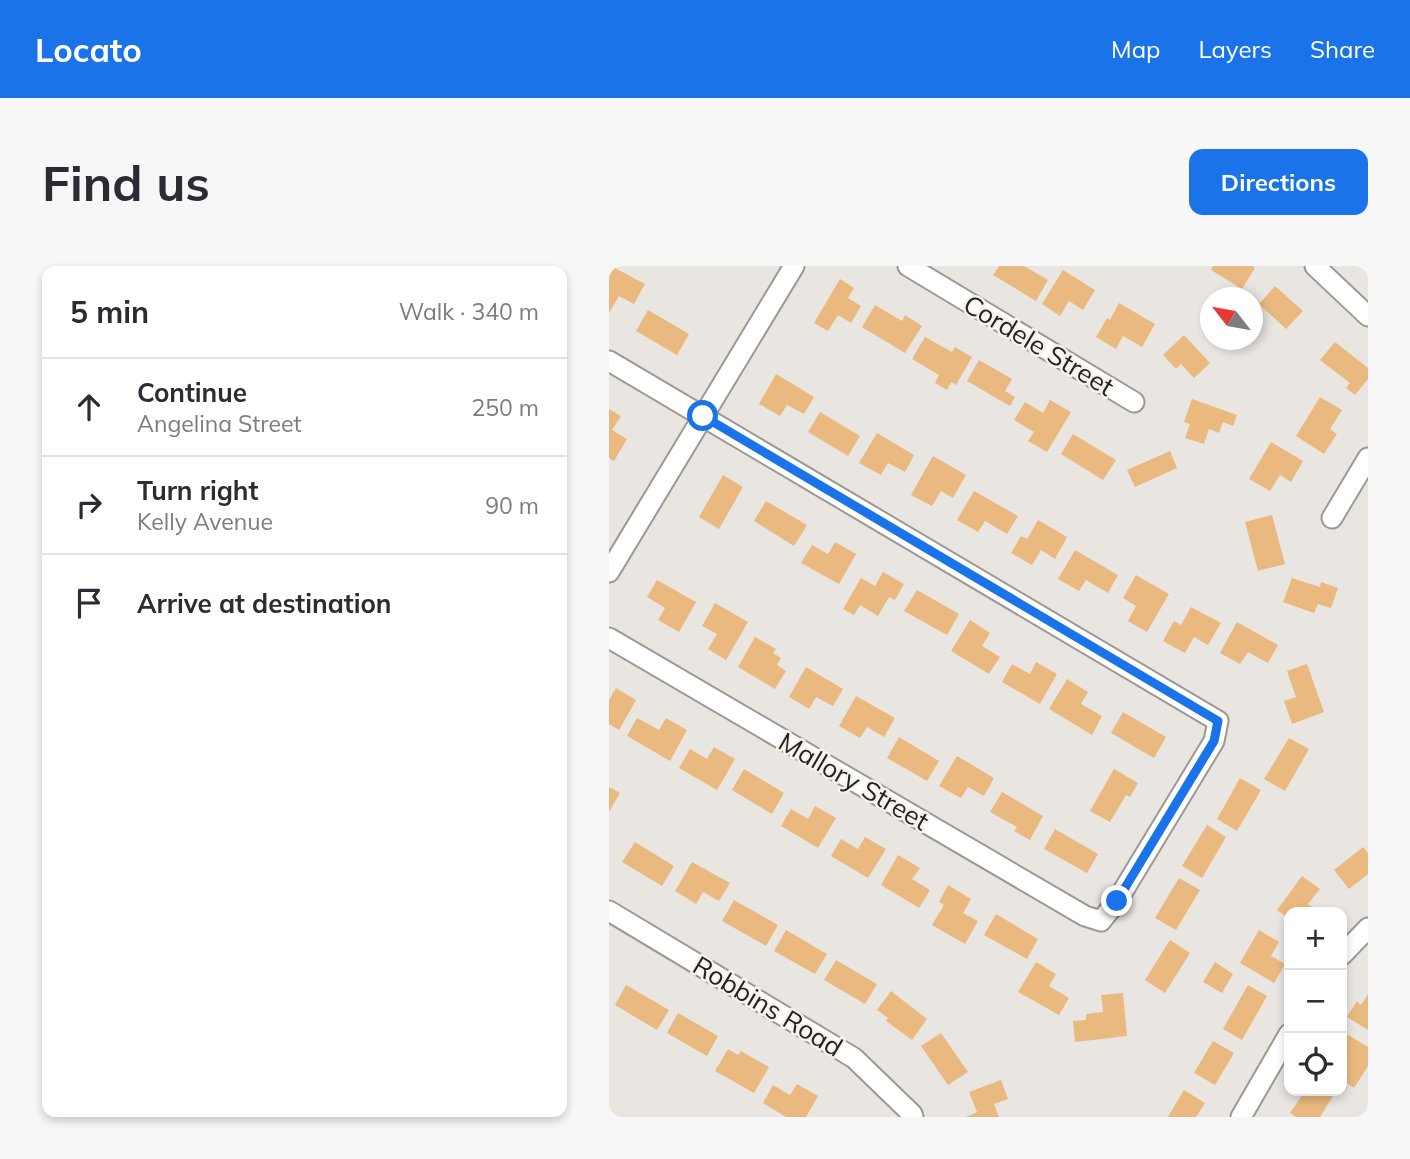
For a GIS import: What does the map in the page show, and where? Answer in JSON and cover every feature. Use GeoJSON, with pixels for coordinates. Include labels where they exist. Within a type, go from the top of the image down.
{"type":"FeatureCollection","features":[{"type":"Feature","properties":{"kind":"street"},"geometry":{"type":"LineString","coordinates":[[609,572],[794,266]]}},
{"type":"Feature","properties":{"kind":"street","name":"Cordele Street"},"geometry":{"type":"LineString","coordinates":[[908,266],[1134,401]]}},
{"type":"Feature","properties":{"kind":"street"},"geometry":{"type":"LineString","coordinates":[[1315,266],[1368,316]]}},
{"type":"Feature","properties":{"kind":"street"},"geometry":{"type":"LineString","coordinates":[[609,361],[703,416]]}},
{"type":"Feature","properties":{"kind":"street","name":"Mallory Street"},"geometry":{"type":"LineString","coordinates":[[609,638],[1085,916],[1101,921],[1117,901],[1214,741],[1218,721],[703,416]]}},
{"type":"Feature","properties":{"kind":"street"},"geometry":{"type":"LineString","coordinates":[[1332,518],[1368,458]]}},
{"type":"Feature","properties":{"kind":"street","name":"Robbins Road"},"geometry":{"type":"LineString","coordinates":[[609,911],[854,1058],[913,1117]]}},
{"type":"Feature","properties":{"kind":"street"},"geometry":{"type":"LineString","coordinates":[[1347,950],[1368,928]]}},
{"type":"Feature","properties":{"kind":"street"},"geometry":{"type":"LineString","coordinates":[[1241,1117],[1284,1043]]}},
{"type":"Feature","properties":{"kind":"building"},"geometry":{"type":"Polygon","coordinates":[[[611,266],[645,284],[634,304],[619,296],[609,313],[609,270],[611,266]]]}},
{"type":"Feature","properties":{"kind":"building"},"geometry":{"type":"Polygon","coordinates":[[[999,266],[1024,266],[1048,280],[1036,301],[993,275],[999,266]]]}},
{"type":"Feature","properties":{"kind":"building"},"geometry":{"type":"Polygon","coordinates":[[[1213,266],[1255,268],[1243,287],[1211,270],[1213,266]]]}},
{"type":"Feature","properties":{"kind":"building"},"geometry":{"type":"Polygon","coordinates":[[[1063,270],[1095,290],[1083,310],[1069,301],[1060,316],[1042,304],[1063,270]]]}},
{"type":"Feature","properties":{"kind":"building"},"geometry":{"type":"Polygon","coordinates":[[[840,279],[854,288],[848,298],[861,306],[851,323],[838,315],[828,331],[814,323],[840,279]]]}},
{"type":"Feature","properties":{"kind":"building"},"geometry":{"type":"Polygon","coordinates":[[[1275,286],[1303,311],[1286,329],[1263,308],[1263,300],[1275,286]]]}},
{"type":"Feature","properties":{"kind":"building"},"geometry":{"type":"Polygon","coordinates":[[[1119,303],[1155,324],[1142,347],[1123,336],[1116,349],[1096,337],[1119,303]]]}},
{"type":"Feature","properties":{"kind":"building"},"geometry":{"type":"Polygon","coordinates":[[[875,305],[902,321],[905,315],[922,326],[905,353],[862,327],[875,305]]]}},
{"type":"Feature","properties":{"kind":"building"},"geometry":{"type":"Polygon","coordinates":[[[648,310],[689,334],[677,355],[636,331],[648,310]]]}},
{"type":"Feature","properties":{"kind":"building"},"geometry":{"type":"Polygon","coordinates":[[[1184,335],[1210,363],[1194,378],[1181,364],[1176,369],[1163,355],[1184,335]]]}},
{"type":"Feature","properties":{"kind":"building"},"geometry":{"type":"Polygon","coordinates":[[[925,337],[952,352],[955,347],[972,357],[956,385],[951,382],[947,390],[935,383],[939,375],[912,359],[925,337]]]}},
{"type":"Feature","properties":{"kind":"building"},"geometry":{"type":"Polygon","coordinates":[[[1335,342],[1368,368],[1368,379],[1355,395],[1346,388],[1350,383],[1320,360],[1335,342]]]}},
{"type":"Feature","properties":{"kind":"building"},"geometry":{"type":"Polygon","coordinates":[[[979,360],[1012,379],[1005,391],[1015,397],[1010,406],[967,381],[979,360]]]}},
{"type":"Feature","properties":{"kind":"building"},"geometry":{"type":"Polygon","coordinates":[[[776,374],[814,397],[804,414],[787,405],[780,416],[759,404],[776,374]]]}},
{"type":"Feature","properties":{"kind":"building"},"geometry":{"type":"Polygon","coordinates":[[[1320,397],[1342,410],[1330,429],[1337,434],[1324,454],[1296,436],[1320,397]]]}},
{"type":"Feature","properties":{"kind":"building"},"geometry":{"type":"Polygon","coordinates":[[[1192,399],[1237,415],[1233,426],[1223,422],[1219,433],[1209,429],[1204,444],[1185,438],[1190,424],[1184,422],[1192,399]]]}},
{"type":"Feature","properties":{"kind":"building"},"geometry":{"type":"Polygon","coordinates":[[[1050,400],[1071,412],[1047,452],[1028,441],[1034,432],[1014,420],[1025,402],[1043,413],[1050,400]]]}},
{"type":"Feature","properties":{"kind":"building"},"geometry":{"type":"Polygon","coordinates":[[[609,409],[621,416],[612,430],[627,439],[614,461],[609,458],[609,409]]]}},
{"type":"Feature","properties":{"kind":"building"},"geometry":{"type":"Polygon","coordinates":[[[820,412],[860,436],[848,456],[808,432],[820,412]]]}},
{"type":"Feature","properties":{"kind":"building"},"geometry":{"type":"Polygon","coordinates":[[[877,433],[914,455],[905,472],[888,463],[881,475],[859,463],[877,433]]]}},
{"type":"Feature","properties":{"kind":"building"},"geometry":{"type":"Polygon","coordinates":[[[1073,434],[1116,460],[1103,480],[1061,454],[1073,434]]]}},
{"type":"Feature","properties":{"kind":"building"},"geometry":{"type":"Polygon","coordinates":[[[1271,442],[1303,461],[1291,482],[1280,475],[1270,491],[1249,479],[1271,442]]]}},
{"type":"Feature","properties":{"kind":"building"},"geometry":{"type":"Polygon","coordinates":[[[1170,451],[1177,468],[1135,487],[1127,470],[1170,451]]]}},
{"type":"Feature","properties":{"kind":"building"},"geometry":{"type":"Polygon","coordinates":[[[933,456],[966,475],[953,498],[941,491],[932,506],[911,495],[933,456]]]}},
{"type":"Feature","properties":{"kind":"building"},"geometry":{"type":"Polygon","coordinates":[[[723,475],[743,487],[719,529],[699,517],[723,475]]]}},
{"type":"Feature","properties":{"kind":"building"},"geometry":{"type":"Polygon","coordinates":[[[974,491],[1018,516],[1007,534],[985,521],[978,532],[957,520],[974,491]]]}},
{"type":"Feature","properties":{"kind":"building"},"geometry":{"type":"Polygon","coordinates":[[[766,501],[807,525],[794,546],[754,521],[766,501]]]}},
{"type":"Feature","properties":{"kind":"building"},"geometry":{"type":"Polygon","coordinates":[[[1272,515],[1285,564],[1258,571],[1245,522],[1272,515]]]}},
{"type":"Feature","properties":{"kind":"building"},"geometry":{"type":"Polygon","coordinates":[[[1038,520],[1067,537],[1055,559],[1041,550],[1032,565],[1011,553],[1021,536],[1027,539],[1038,520]]]}},
{"type":"Feature","properties":{"kind":"building"},"geometry":{"type":"Polygon","coordinates":[[[835,542],[856,554],[839,584],[801,563],[812,545],[828,554],[835,542]]]}},
{"type":"Feature","properties":{"kind":"building"},"geometry":{"type":"Polygon","coordinates":[[[1075,550],[1118,575],[1108,593],[1086,580],[1079,591],[1058,579],[1075,550]]]}},
{"type":"Feature","properties":{"kind":"building"},"geometry":{"type":"Polygon","coordinates":[[[883,572],[904,584],[895,600],[889,597],[878,616],[860,605],[854,615],[843,609],[861,578],[875,586],[883,572]]]}},
{"type":"Feature","properties":{"kind":"building"},"geometry":{"type":"Polygon","coordinates":[[[1136,575],[1169,594],[1147,632],[1128,621],[1136,606],[1123,598],[1136,575]]]}},
{"type":"Feature","properties":{"kind":"building"},"geometry":{"type":"Polygon","coordinates":[[[1292,578],[1320,587],[1321,582],[1338,588],[1331,608],[1318,604],[1314,613],[1283,602],[1292,578]]]}},
{"type":"Feature","properties":{"kind":"building"},"geometry":{"type":"Polygon","coordinates":[[[657,580],[696,602],[679,632],[658,620],[665,608],[647,597],[657,580]]]}},
{"type":"Feature","properties":{"kind":"building"},"geometry":{"type":"Polygon","coordinates":[[[917,590],[959,614],[947,635],[904,611],[917,590]]]}},
{"type":"Feature","properties":{"kind":"building"},"geometry":{"type":"Polygon","coordinates":[[[715,603],[748,622],[726,660],[708,649],[717,634],[702,626],[715,603]]]}},
{"type":"Feature","properties":{"kind":"building"},"geometry":{"type":"Polygon","coordinates":[[[1191,607],[1221,623],[1208,645],[1194,637],[1185,653],[1163,641],[1174,621],[1181,625],[1191,607]]]}},
{"type":"Feature","properties":{"kind":"building"},"geometry":{"type":"Polygon","coordinates":[[[970,620],[990,633],[982,646],[1000,657],[989,674],[951,651],[970,620]]]}},
{"type":"Feature","properties":{"kind":"building"},"geometry":{"type":"Polygon","coordinates":[[[1237,622],[1278,645],[1268,663],[1248,652],[1240,664],[1220,653],[1237,622]]]}},
{"type":"Feature","properties":{"kind":"building"},"geometry":{"type":"Polygon","coordinates":[[[755,637],[776,649],[773,653],[781,658],[777,665],[786,671],[775,689],[738,667],[755,637]]]}},
{"type":"Feature","properties":{"kind":"building"},"geometry":{"type":"Polygon","coordinates":[[[1036,662],[1057,674],[1040,704],[1002,682],[1012,664],[1030,674],[1036,662]]]}},
{"type":"Feature","properties":{"kind":"building"},"geometry":{"type":"Polygon","coordinates":[[[1307,664],[1324,712],[1292,724],[1284,701],[1296,697],[1287,671],[1307,664]]]}},
{"type":"Feature","properties":{"kind":"building"},"geometry":{"type":"Polygon","coordinates":[[[806,667],[843,689],[833,706],[816,697],[809,709],[789,697],[806,667]]]}},
{"type":"Feature","properties":{"kind":"building"},"geometry":{"type":"Polygon","coordinates":[[[1067,679],[1088,692],[1081,704],[1102,716],[1092,735],[1049,709],[1067,679]]]}},
{"type":"Feature","properties":{"kind":"building"},"geometry":{"type":"Polygon","coordinates":[[[616,688],[636,700],[619,730],[609,724],[609,700],[616,688]]]}},
{"type":"Feature","properties":{"kind":"building"},"geometry":{"type":"Polygon","coordinates":[[[856,696],[895,718],[884,737],[867,727],[860,738],[839,726],[856,696]]]}},
{"type":"Feature","properties":{"kind":"building"},"geometry":{"type":"Polygon","coordinates":[[[1123,712],[1166,737],[1154,758],[1111,733],[1123,712]]]}},
{"type":"Feature","properties":{"kind":"building"},"geometry":{"type":"Polygon","coordinates":[[[637,718],[659,730],[666,718],[687,730],[670,761],[627,736],[637,718]]]}},
{"type":"Feature","properties":{"kind":"building"},"geometry":{"type":"Polygon","coordinates":[[[899,737],[939,761],[927,781],[887,758],[899,737]]]}},
{"type":"Feature","properties":{"kind":"building"},"geometry":{"type":"Polygon","coordinates":[[[1289,738],[1309,749],[1285,791],[1264,779],[1289,738]]]}},
{"type":"Feature","properties":{"kind":"building"},"geometry":{"type":"Polygon","coordinates":[[[714,747],[735,759],[717,790],[679,768],[690,749],[707,759],[714,747]]]}},
{"type":"Feature","properties":{"kind":"building"},"geometry":{"type":"Polygon","coordinates":[[[957,756],[994,778],[984,796],[968,787],[961,798],[939,786],[957,756]]]}},
{"type":"Feature","properties":{"kind":"building"},"geometry":{"type":"Polygon","coordinates":[[[744,769],[784,793],[772,814],[732,790],[744,769]]]}},
{"type":"Feature","properties":{"kind":"building"},"geometry":{"type":"Polygon","coordinates":[[[1114,769],[1138,783],[1130,797],[1126,795],[1110,822],[1090,811],[1114,769]]]}},
{"type":"Feature","properties":{"kind":"building"},"geometry":{"type":"Polygon","coordinates":[[[1240,778],[1261,790],[1237,831],[1217,819],[1240,778]]]}},
{"type":"Feature","properties":{"kind":"building"},"geometry":{"type":"Polygon","coordinates":[[[609,787],[620,793],[609,812],[609,787]]]}},
{"type":"Feature","properties":{"kind":"building"},"geometry":{"type":"Polygon","coordinates":[[[1002,792],[1043,816],[1030,840],[1014,831],[1017,827],[990,812],[1002,792]]]}},
{"type":"Feature","properties":{"kind":"building"},"geometry":{"type":"Polygon","coordinates":[[[815,806],[836,818],[818,848],[781,826],[791,809],[808,819],[815,806]]]}},
{"type":"Feature","properties":{"kind":"building"},"geometry":{"type":"Polygon","coordinates":[[[1207,825],[1226,837],[1202,878],[1182,866],[1207,825]]]}},
{"type":"Feature","properties":{"kind":"building"},"geometry":{"type":"Polygon","coordinates":[[[1055,829],[1098,854],[1087,873],[1044,849],[1055,829]]]}},
{"type":"Feature","properties":{"kind":"building"},"geometry":{"type":"Polygon","coordinates":[[[865,837],[886,849],[868,878],[831,856],[841,839],[858,849],[865,837]]]}},
{"type":"Feature","properties":{"kind":"building"},"geometry":{"type":"Polygon","coordinates":[[[635,842],[674,866],[662,886],[622,862],[635,842]]]}},
{"type":"Feature","properties":{"kind":"building"},"geometry":{"type":"Polygon","coordinates":[[[1363,847],[1368,853],[1368,874],[1349,889],[1334,870],[1363,847]]]}},
{"type":"Feature","properties":{"kind":"building"},"geometry":{"type":"Polygon","coordinates":[[[898,855],[920,868],[912,879],[930,890],[919,908],[881,885],[898,855]]]}},
{"type":"Feature","properties":{"kind":"building"},"geometry":{"type":"Polygon","coordinates":[[[692,862],[730,883],[719,901],[703,892],[696,904],[675,891],[692,862]]]}},
{"type":"Feature","properties":{"kind":"building"},"geometry":{"type":"Polygon","coordinates":[[[1302,876],[1320,889],[1308,904],[1312,907],[1284,907],[1284,915],[1277,910],[1302,876]]]}},
{"type":"Feature","properties":{"kind":"building"},"geometry":{"type":"Polygon","coordinates":[[[1179,878],[1200,890],[1176,930],[1155,918],[1179,878]]]}},
{"type":"Feature","properties":{"kind":"building"},"geometry":{"type":"Polygon","coordinates":[[[948,885],[971,899],[963,913],[978,921],[965,944],[932,925],[944,905],[939,902],[948,885]]]}},
{"type":"Feature","properties":{"kind":"building"},"geometry":{"type":"Polygon","coordinates":[[[734,900],[778,925],[766,946],[722,921],[734,900]]]}},
{"type":"Feature","properties":{"kind":"building"},"geometry":{"type":"Polygon","coordinates":[[[996,914],[1038,939],[1027,959],[984,935],[996,914]]]}},
{"type":"Feature","properties":{"kind":"building"},"geometry":{"type":"Polygon","coordinates":[[[786,930],[827,954],[815,974],[774,951],[786,930]]]}},
{"type":"Feature","properties":{"kind":"building"},"geometry":{"type":"Polygon","coordinates":[[[1259,930],[1279,942],[1271,956],[1284,966],[1274,983],[1240,963],[1259,930]]]}},
{"type":"Feature","properties":{"kind":"building"},"geometry":{"type":"Polygon","coordinates":[[[1170,940],[1190,953],[1165,993],[1145,980],[1170,940]]]}},
{"type":"Feature","properties":{"kind":"building"},"geometry":{"type":"Polygon","coordinates":[[[836,960],[877,984],[865,1004],[824,980],[836,960]]]}},
{"type":"Feature","properties":{"kind":"building"},"geometry":{"type":"Polygon","coordinates":[[[1036,962],[1056,974],[1049,986],[1069,998],[1059,1015],[1018,992],[1036,962]]]}},
{"type":"Feature","properties":{"kind":"building"},"geometry":{"type":"Polygon","coordinates":[[[1215,962],[1233,974],[1222,993],[1203,982],[1215,962]]]}},
{"type":"Feature","properties":{"kind":"building"},"geometry":{"type":"Polygon","coordinates":[[[626,985],[669,1010],[657,1030],[615,1005],[626,985]]]}},
{"type":"Feature","properties":{"kind":"building"},"geometry":{"type":"Polygon","coordinates":[[[1248,985],[1267,996],[1242,1040],[1223,1029],[1248,985]]]}},
{"type":"Feature","properties":{"kind":"building"},"geometry":{"type":"Polygon","coordinates":[[[891,991],[927,1019],[912,1040],[886,1021],[888,1018],[877,1010],[891,991]]]}},
{"type":"Feature","properties":{"kind":"building"},"geometry":{"type":"Polygon","coordinates":[[[1123,993],[1127,1036],[1075,1042],[1073,1021],[1086,1020],[1086,1014],[1103,1012],[1101,995],[1123,993]]]}},
{"type":"Feature","properties":{"kind":"building"},"geometry":{"type":"Polygon","coordinates":[[[1368,994],[1368,1030],[1347,1017],[1357,1001],[1361,1005],[1368,994]]]}},
{"type":"Feature","properties":{"kind":"building"},"geometry":{"type":"Polygon","coordinates":[[[678,1013],[718,1036],[707,1056],[667,1033],[678,1013]]]}},
{"type":"Feature","properties":{"kind":"building"},"geometry":{"type":"Polygon","coordinates":[[[941,1033],[968,1072],[948,1085],[921,1046],[941,1033]]]}},
{"type":"Feature","properties":{"kind":"building"},"geometry":{"type":"Polygon","coordinates":[[[1347,1034],[1368,1047],[1368,1066],[1354,1088],[1347,1083],[1347,1034]]]}},
{"type":"Feature","properties":{"kind":"building"},"geometry":{"type":"Polygon","coordinates":[[[1213,1041],[1234,1053],[1215,1085],[1194,1073],[1213,1041]]]}},
{"type":"Feature","properties":{"kind":"building"},"geometry":{"type":"Polygon","coordinates":[[[728,1049],[738,1055],[741,1051],[769,1067],[754,1093],[715,1071],[728,1049]]]}},
{"type":"Feature","properties":{"kind":"building"},"geometry":{"type":"Polygon","coordinates":[[[1001,1080],[1008,1099],[994,1104],[999,1117],[966,1117],[977,1112],[969,1092],[1001,1080]]]}},
{"type":"Feature","properties":{"kind":"building"},"geometry":{"type":"Polygon","coordinates":[[[797,1084],[818,1096],[806,1117],[786,1117],[763,1103],[773,1085],[790,1095],[797,1084]]]}},
{"type":"Feature","properties":{"kind":"building"},"geometry":{"type":"Polygon","coordinates":[[[1184,1090],[1205,1103],[1196,1117],[1168,1117],[1184,1090]]]}},
{"type":"Feature","properties":{"kind":"building"},"geometry":{"type":"Polygon","coordinates":[[[1302,1096],[1333,1096],[1320,1117],[1296,1117],[1290,1113],[1302,1096]]]}},
{"type":"Feature","properties":{"kind":"route"},"geometry":{"type":"LineString","coordinates":[[703,416],[1218,721],[1214,741],[1117,901]]}}]}
